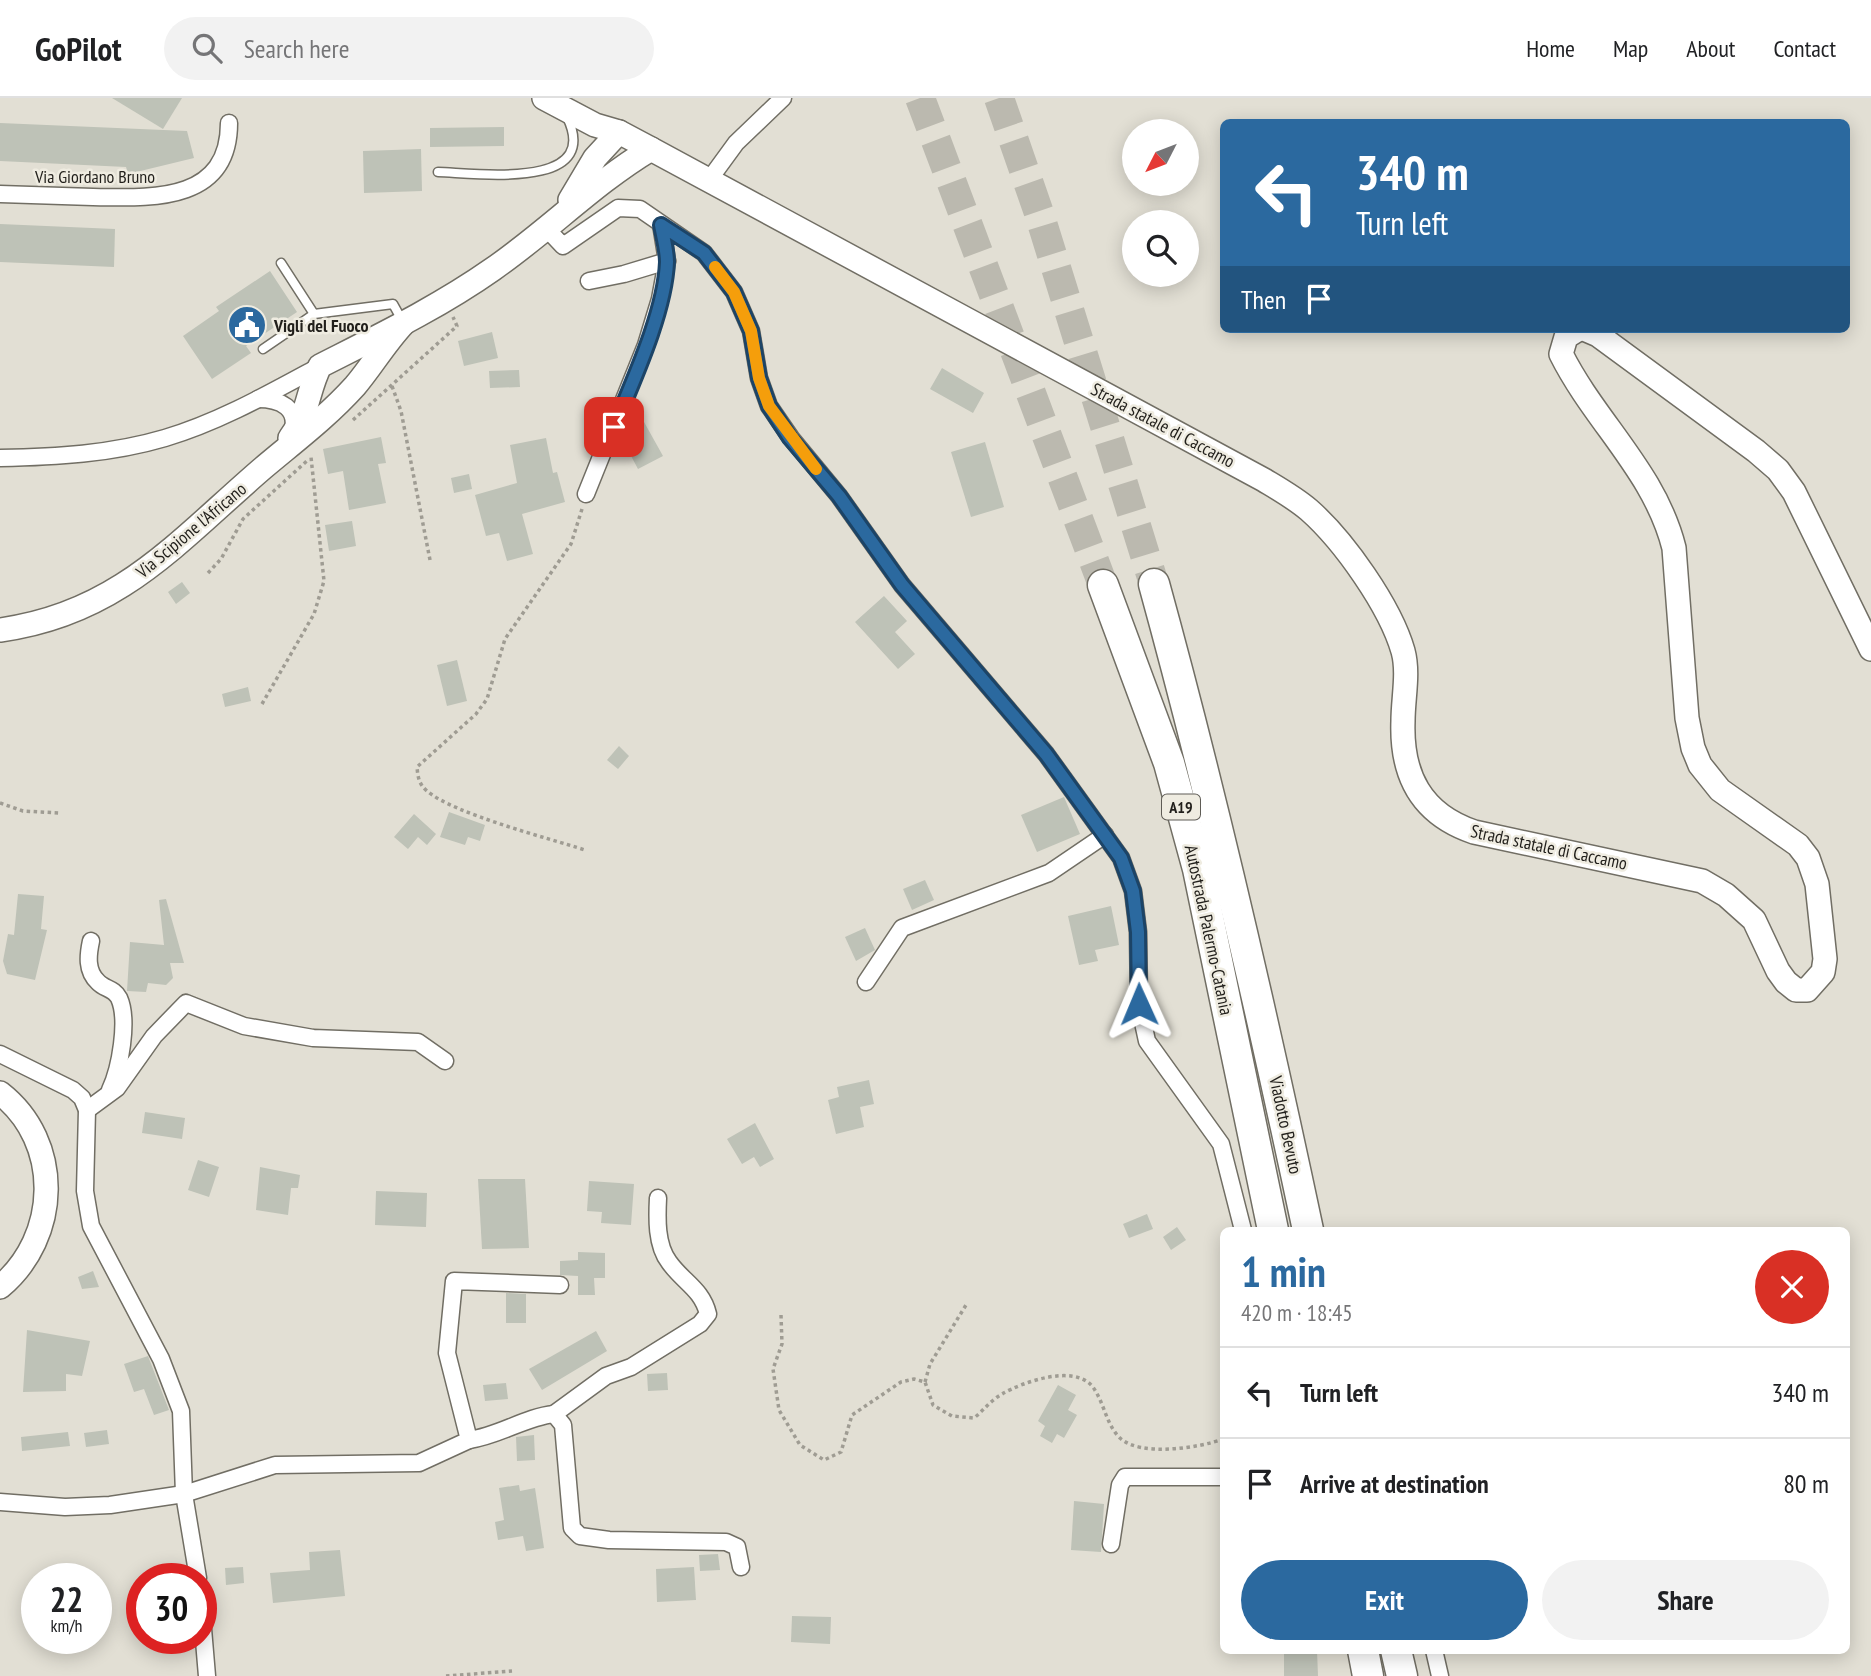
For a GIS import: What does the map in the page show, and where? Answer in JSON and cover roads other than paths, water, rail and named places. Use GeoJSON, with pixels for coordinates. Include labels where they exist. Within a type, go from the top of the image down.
{"type":"FeatureCollection","features":[{"type":"Feature","properties":{"kind":"highway","name":"Autostrada Palermo-Catania"},"geometry":{"type":"LineString","coordinates":[[1154,584],[1203,768],[1264,1020]]}},
{"type":"Feature","properties":{"kind":"highway","name":"Autostrada Palermo-Catania"},"geometry":{"type":"LineString","coordinates":[[1104,585],[1169,763],[1198,869],[1231,1037]]}},
{"type":"Feature","properties":{"kind":"highway","name":"Viadotto Bevuto"},"geometry":{"type":"LineString","coordinates":[[1264,1020],[1307,1227]]}},
{"type":"Feature","properties":{"kind":"highway","name":"Viadotto Bevuto"},"geometry":{"type":"LineString","coordinates":[[1231,1037],[1272,1227]]}},
{"type":"Feature","properties":{"kind":"highway"},"geometry":{"type":"LineString","coordinates":[[1364,1654],[1368,1676]]}},
{"type":"Feature","properties":{"kind":"highway"},"geometry":{"type":"LineString","coordinates":[[1397,1654],[1402,1676]]}},
{"type":"Feature","properties":{"kind":"main road","name":"Strada statale di Caccamo"},"geometry":{"type":"LineString","coordinates":[[561,101],[595,125],[619,132],[1264,480],[1307,509],[1338,539],[1360,569],[1394,627],[1403,653],[1405,675],[1405,763],[1417,789],[1436,812],[1453,825],[1474,832],[1702,881],[1740,905],[1754,920],[1786,982],[1796,990],[1807,990],[1823,972],[1825,959],[1814,871],[1798,845],[1732,800],[1709,779],[1700,765],[1693,748],[1687,718],[1674,548],[1668,525],[1645,480],[1561,354],[1566,337],[1574,333]]}},
{"type":"Feature","properties":{"kind":"main road","name":"Strada statale di Caccamo"},"geometry":{"type":"LineString","coordinates":[[561,101],[600,113],[619,132]]}},
{"type":"Feature","properties":{"kind":"main road"},"geometry":{"type":"LineString","coordinates":[[595,125],[595,158]]}},
{"type":"Feature","properties":{"kind":"main road"},"geometry":{"type":"LineString","coordinates":[[553,221],[595,158],[619,132]]}},
{"type":"Feature","properties":{"kind":"main road"},"geometry":{"type":"LineString","coordinates":[[617,169],[624,153],[619,132]]}},
{"type":"Feature","properties":{"kind":"main road"},"geometry":{"type":"LineString","coordinates":[[263,469],[302,424],[320,366],[404,323],[494,269],[617,169],[651,149]]}},
{"type":"Feature","properties":{"kind":"main road"},"geometry":{"type":"LineString","coordinates":[[263,469],[320,422],[356,385],[384,344],[404,323]]}},
{"type":"Feature","properties":{"kind":"main road","name":"Strada statale di Caccamo"},"geometry":{"type":"LineString","coordinates":[[1592,333],[1756,451],[1778,471],[1800,504],[1871,649]]}},
{"type":"Feature","properties":{"kind":"main road"},"geometry":{"type":"LineString","coordinates":[[320,366],[332,381],[331,394],[320,422]]}},
{"type":"Feature","properties":{"kind":"main road","name":"Via Scipione l'Africano"},"geometry":{"type":"LineString","coordinates":[[0,630],[51,619],[93,603],[123,587],[173,550],[263,469]]}},
{"type":"Feature","properties":{"kind":"main road"},"geometry":{"type":"LineString","coordinates":[[0,1093],[26,1120],[37,1140],[44,1158],[47,1181],[47,1206],[31,1251],[18,1270],[0,1287]]}},
{"type":"Feature","properties":{"kind":"street"},"geometry":{"type":"LineString","coordinates":[[709,180],[736,144],[783,98]]}},
{"type":"Feature","properties":{"kind":"street","name":"Via Giordano Bruno"},"geometry":{"type":"LineString","coordinates":[[0,194],[142,198],[181,192],[219,167],[229,140],[229,123]]}},
{"type":"Feature","properties":{"kind":"street"},"geometry":{"type":"LineString","coordinates":[[553,221],[563,246],[618,208],[640,209],[704,253],[734,292],[751,331],[759,378],[766,397],[790,438],[839,496],[902,585],[1046,754],[1121,858],[1133,891],[1138,932],[1139,1004],[1147,1041],[1221,1144],[1242,1227]]}},
{"type":"Feature","properties":{"kind":"street"},"geometry":{"type":"LineString","coordinates":[[586,494],[646,345],[660,299],[667,261],[661,225]]}},
{"type":"Feature","properties":{"kind":"street"},"geometry":{"type":"LineString","coordinates":[[589,281],[667,261]]}},
{"type":"Feature","properties":{"kind":"street"},"geometry":{"type":"LineString","coordinates":[[0,458],[102,452],[165,438],[258,399],[320,366]]}},
{"type":"Feature","properties":{"kind":"street"},"geometry":{"type":"LineString","coordinates":[[258,399],[276,400],[289,408],[295,423],[289,439]]}},
{"type":"Feature","properties":{"kind":"street"},"geometry":{"type":"LineString","coordinates":[[866,982],[902,928],[1049,873],[1105,835]]}},
{"type":"Feature","properties":{"kind":"street"},"geometry":{"type":"LineString","coordinates":[[91,941],[87,959],[97,982],[114,990],[120,1000],[123,1038],[115,1078],[108,1094]]}},
{"type":"Feature","properties":{"kind":"street"},"geometry":{"type":"LineString","coordinates":[[88,1110],[117,1088],[154,1036],[186,1003],[244,1026],[299,1035],[418,1042],[445,1061]]}},
{"type":"Feature","properties":{"kind":"street"},"geometry":{"type":"LineString","coordinates":[[0,1054],[73,1090],[82,1098],[88,1110],[85,1191],[91,1226],[161,1359],[181,1411],[184,1494],[196,1563]]}},
{"type":"Feature","properties":{"kind":"street"},"geometry":{"type":"LineString","coordinates":[[0,1502],[65,1507],[110,1505],[184,1494],[275,1465],[419,1463],[469,1440],[486,1437],[541,1416],[554,1414],[606,1376],[631,1367],[700,1324],[708,1314],[704,1299],[667,1261],[656,1220],[658,1198]]}},
{"type":"Feature","properties":{"kind":"street"},"geometry":{"type":"LineString","coordinates":[[469,1440],[447,1353],[454,1281],[560,1285]]}},
{"type":"Feature","properties":{"kind":"street"},"geometry":{"type":"LineString","coordinates":[[554,1414],[563,1425],[572,1528],[580,1536],[610,1540],[726,1542],[737,1548],[741,1567]]}},
{"type":"Feature","properties":{"kind":"street"},"geometry":{"type":"LineString","coordinates":[[1111,1544],[1121,1485],[1125,1477],[1220,1477]]}},
{"type":"Feature","properties":{"kind":"street"},"geometry":{"type":"LineString","coordinates":[[205,1654],[207,1676]]}},
{"type":"Feature","properties":{"kind":"street"},"geometry":{"type":"LineString","coordinates":[[1435,1654],[1440,1676]]}},
{"type":"Feature","properties":{"kind":"lane"},"geometry":{"type":"LineString","coordinates":[[438,172],[530,174],[561,163],[572,150],[574,132],[561,101]]}},
{"type":"Feature","properties":{"kind":"lane"},"geometry":{"type":"LineString","coordinates":[[281,263],[314,314]]}},
{"type":"Feature","properties":{"kind":"lane"},"geometry":{"type":"LineString","coordinates":[[263,349],[314,314],[393,304],[404,323]]}},
{"type":"Feature","properties":{"kind":"tunnel"},"geometry":{"type":"LineString","coordinates":[[920,98],[1103,585]]}},
{"type":"Feature","properties":{"kind":"tunnel"},"geometry":{"type":"LineString","coordinates":[[999,98],[1039,213],[1154,584]]}},
{"type":"Feature","properties":{"kind":"place","name":"Vigli del Fuoco"},"geometry":{"type":"Point","coordinates":[247,325]}}]}
